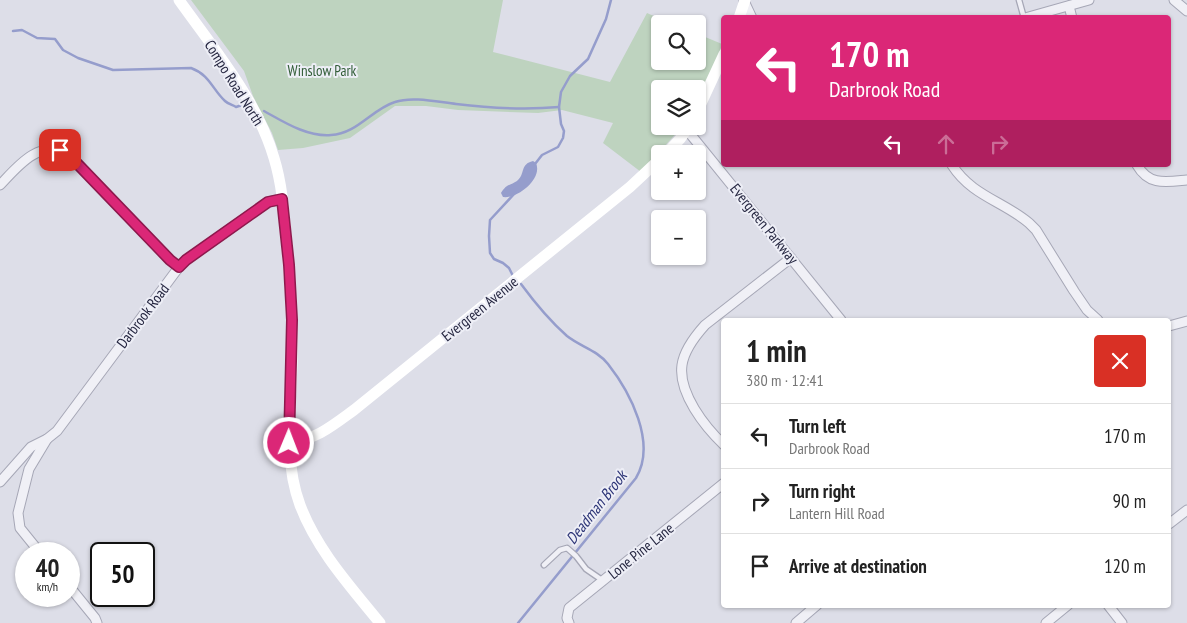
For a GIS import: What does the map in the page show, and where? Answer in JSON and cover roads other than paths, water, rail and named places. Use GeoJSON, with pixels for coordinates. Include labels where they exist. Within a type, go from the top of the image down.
{"type":"FeatureCollection","features":[{"type":"Feature","properties":{"kind":"main road","name":"Compo Road North"},"geometry":{"type":"LineString","coordinates":[[179,0],[232,75],[256,115],[274,158],[282,199],[289,265],[292,320],[289,443],[294,487],[310,529],[329,558],[380,623]]}},
{"type":"Feature","properties":{"kind":"main road"},"geometry":{"type":"LineString","coordinates":[[740,15],[744,0]]}},
{"type":"Feature","properties":{"kind":"main road"},"geometry":{"type":"LineString","coordinates":[[706,93],[721,60]]}},
{"type":"Feature","properties":{"kind":"main road"},"geometry":{"type":"LineString","coordinates":[[675,145],[683,135]]}},
{"type":"Feature","properties":{"kind":"main road","name":"Evergreen Avenue"},"geometry":{"type":"LineString","coordinates":[[289,443],[317,436],[365,402],[624,193],[651,168]]}},
{"type":"Feature","properties":{"kind":"street"},"geometry":{"type":"LineString","coordinates":[[744,0],[751,15]]}},
{"type":"Feature","properties":{"kind":"street"},"geometry":{"type":"LineString","coordinates":[[1036,15],[1089,0]]}},
{"type":"Feature","properties":{"kind":"street"},"geometry":{"type":"LineString","coordinates":[[1174,0],[1187,11]]}},
{"type":"Feature","properties":{"kind":"street"},"geometry":{"type":"LineString","coordinates":[[1069,6],[1071,15]]}},
{"type":"Feature","properties":{"kind":"street","name":"Evergreen Parkway"},"geometry":{"type":"LineString","coordinates":[[694,135],[839,318]]}},
{"type":"Feature","properties":{"kind":"street"},"geometry":{"type":"LineString","coordinates":[[0,185],[25,159],[38,151],[52,149],[67,153],[170,260],[179,267]]}},
{"type":"Feature","properties":{"kind":"street"},"geometry":{"type":"LineString","coordinates":[[954,167],[976,191],[1029,223],[1036,230],[1082,304],[1096,318]]}},
{"type":"Feature","properties":{"kind":"street"},"geometry":{"type":"LineString","coordinates":[[1138,167],[1142,173],[1151,180],[1187,180]]}},
{"type":"Feature","properties":{"kind":"street","name":"Darbrook Road"},"geometry":{"type":"LineString","coordinates":[[31,542],[20,528],[18,514],[29,469],[48,439],[57,431],[179,267],[186,260],[268,202],[282,199]]}},
{"type":"Feature","properties":{"kind":"street"},"geometry":{"type":"LineString","coordinates":[[721,442],[701,419],[689,401],[683,382],[682,365],[686,352],[698,332],[791,258]]}},
{"type":"Feature","properties":{"kind":"street"},"geometry":{"type":"LineString","coordinates":[[1171,325],[1187,321]]}},
{"type":"Feature","properties":{"kind":"street","name":"Darbrook Road"},"geometry":{"type":"LineString","coordinates":[[0,482],[31,447],[48,439]]}},
{"type":"Feature","properties":{"kind":"street","name":"Lone Pine Lane"},"geometry":{"type":"LineString","coordinates":[[569,623],[567,618],[570,608],[721,485]]}},
{"type":"Feature","properties":{"kind":"street"},"geometry":{"type":"LineString","coordinates":[[1171,522],[1187,510]]}},
{"type":"Feature","properties":{"kind":"street"},"geometry":{"type":"LineString","coordinates":[[80,600],[97,623]]}},
{"type":"Feature","properties":{"kind":"street"},"geometry":{"type":"LineString","coordinates":[[796,623],[814,608]]}},
{"type":"Feature","properties":{"kind":"street"},"geometry":{"type":"LineString","coordinates":[[1046,623],[1064,608]]}},
{"type":"Feature","properties":{"kind":"street"},"geometry":{"type":"LineString","coordinates":[[1110,608],[1122,623]]}},
{"type":"Feature","properties":{"kind":"lane"},"geometry":{"type":"LineString","coordinates":[[1019,0],[1024,15]]}},
{"type":"Feature","properties":{"kind":"lane"},"geometry":{"type":"LineString","coordinates":[[544,565],[560,550],[567,548],[572,551],[586,569],[603,581]]}},
{"type":"Feature","properties":{"kind":"water"},"geometry":{"type":"Polygon","coordinates":[[[533,161],[536,163],[536,175],[527,187],[515,195],[503,197],[501,193],[503,190],[518,180],[526,164],[533,161]]]}},
{"type":"Feature","properties":{"kind":"waterway","name":"Deadman Brook"},"geometry":{"type":"LineString","coordinates":[[535,164],[542,155],[558,147],[563,138],[564,131],[561,124],[559,107],[561,92],[570,76],[588,59],[606,19],[611,0]]}},
{"type":"Feature","properties":{"kind":"waterway"},"geometry":{"type":"LineString","coordinates":[[13,31],[22,30],[37,38],[55,39],[63,50],[78,58],[113,70],[191,68],[207,78],[226,102],[236,107],[242,105]]}},
{"type":"Feature","properties":{"kind":"waterway"},"geometry":{"type":"LineString","coordinates":[[264,111],[288,124],[313,134],[331,135],[340,134],[357,126],[387,105],[409,99],[507,108],[559,107]]}},
{"type":"Feature","properties":{"kind":"waterway","name":"Deadman Brook"},"geometry":{"type":"LineString","coordinates":[[513,276],[509,268],[494,259],[490,253],[489,236],[490,220],[515,193]]}},
{"type":"Feature","properties":{"kind":"waterway","name":"Deadman Brook"},"geometry":{"type":"LineString","coordinates":[[518,623],[636,478],[642,464],[644,449],[638,418],[632,403],[608,364],[599,355],[567,336],[543,312],[521,284]]}},
{"type":"Feature","properties":{"kind":"park label","name":"Winslow Park"},"geometry":{"type":"Point","coordinates":[322,71]}}]}
